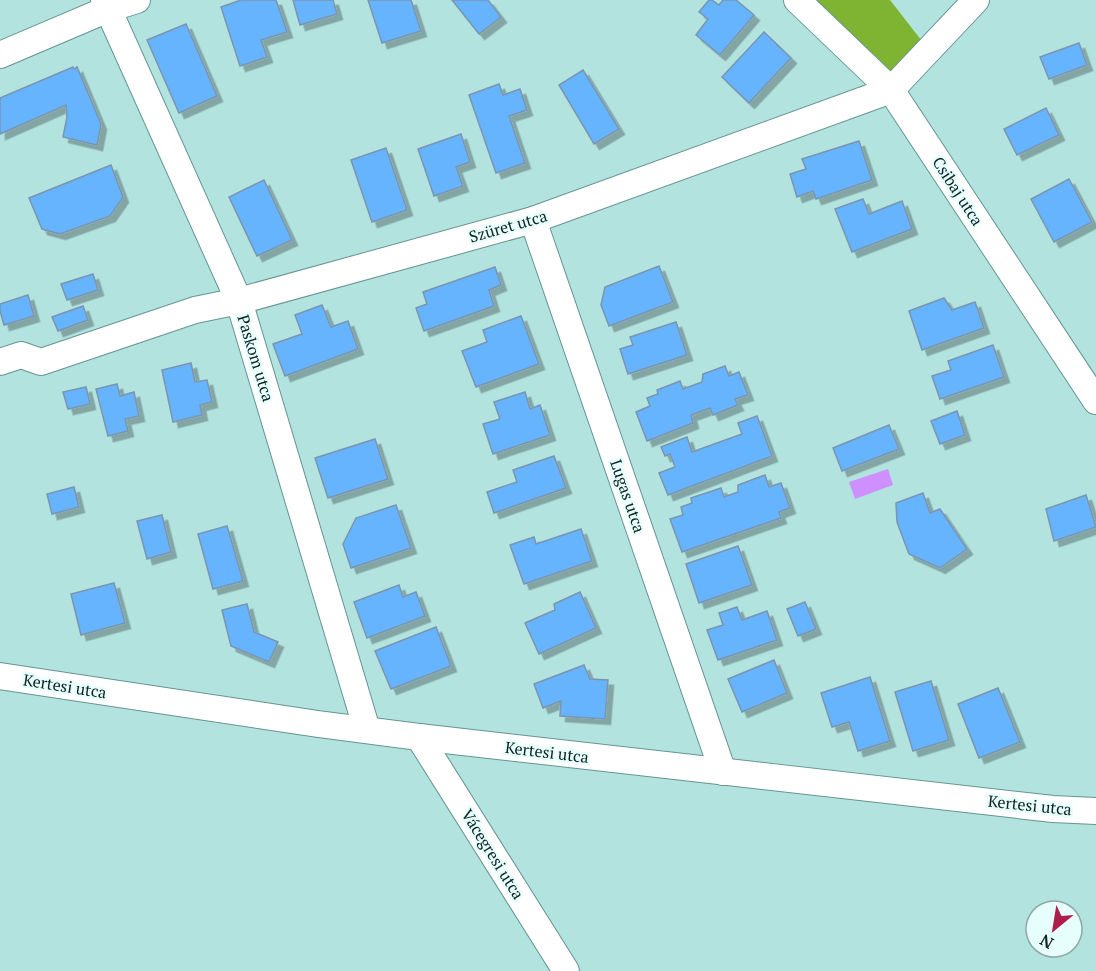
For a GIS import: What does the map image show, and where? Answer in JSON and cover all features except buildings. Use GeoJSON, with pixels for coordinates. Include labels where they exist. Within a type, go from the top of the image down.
{"type":"FeatureCollection","features":[{"type":"Feature","properties":{"kind":"street"},"geometry":{"type":"LineString","coordinates":[[0,55],[106,4],[137,0]]}},
{"type":"Feature","properties":{"kind":"street","name":"Csibaj utca"},"geometry":{"type":"LineString","coordinates":[[797,0],[891,90],[1096,401]]}},
{"type":"Feature","properties":{"kind":"street","name":"Szüret utca"},"geometry":{"type":"LineString","coordinates":[[0,362],[21,355],[41,362],[195,310],[239,301],[534,220],[891,90],[976,0]]}},
{"type":"Feature","properties":{"kind":"street","name":"Paskom utca"},"geometry":{"type":"LineString","coordinates":[[106,4],[239,301],[368,730]]}},
{"type":"Feature","properties":{"kind":"street","name":"Lugas utca"},"geometry":{"type":"LineString","coordinates":[[534,220],[723,772]]}},
{"type":"Feature","properties":{"kind":"street","name":"Kertesi utca"},"geometry":{"type":"LineString","coordinates":[[0,676],[419,737],[1041,807],[1096,811]]}},
{"type":"Feature","properties":{"kind":"street","name":"Vácegresi utca"},"geometry":{"type":"LineString","coordinates":[[419,737],[566,971]]}},
{"type":"Feature","properties":{"kind":"green space"},"geometry":{"type":"Polygon","coordinates":[[[814,0],[890,0],[925,45],[890,72],[814,0]]]}},
{"type":"Feature","properties":{"kind":"shaded area"},"geometry":{"type":"Polygon","coordinates":[[[888,469],[893,485],[855,499],[849,482],[888,469]]]}}]}
